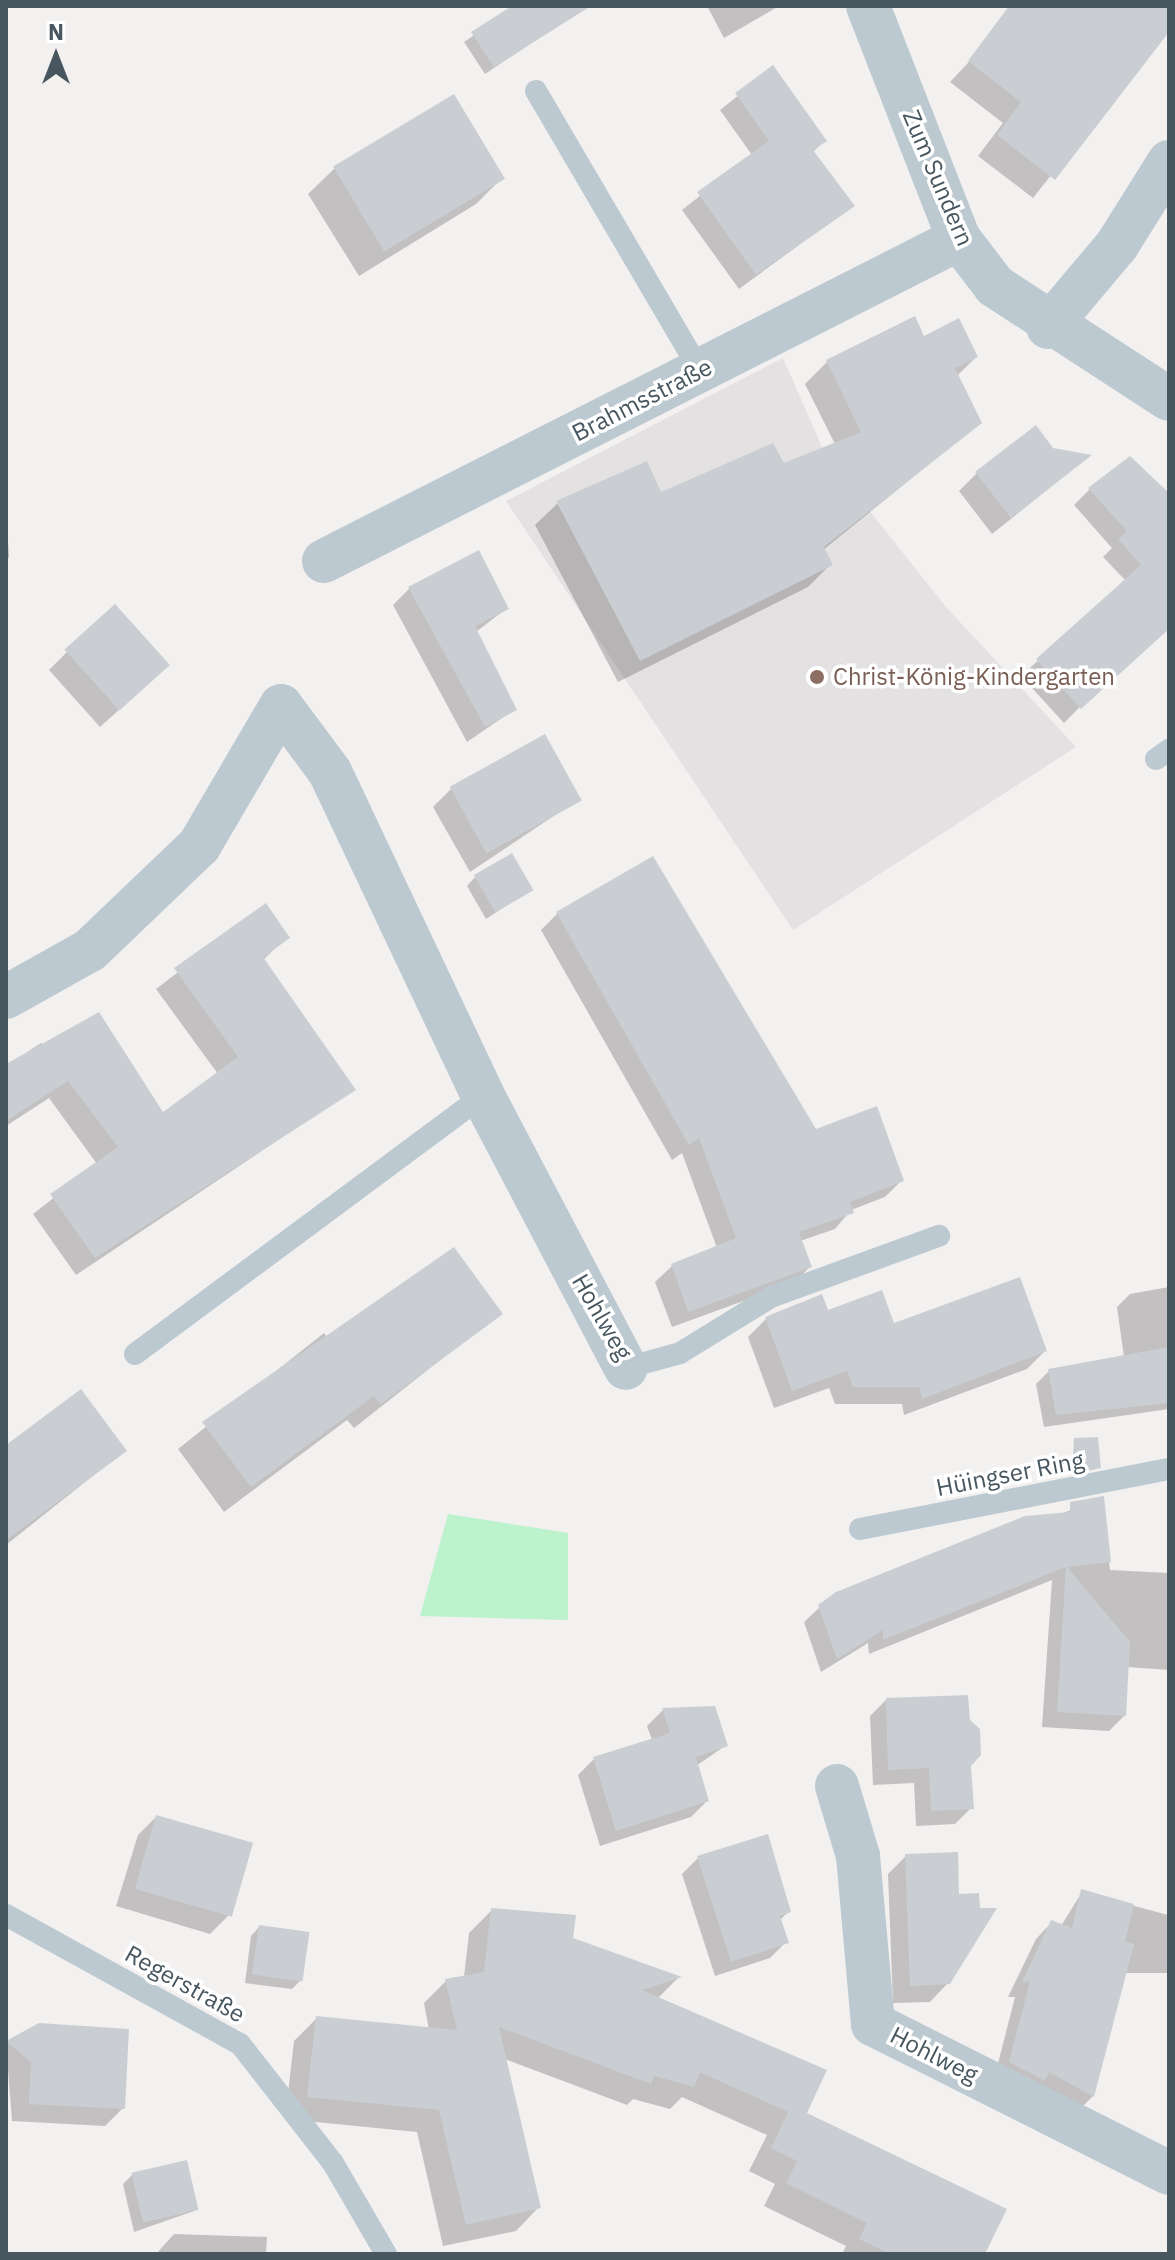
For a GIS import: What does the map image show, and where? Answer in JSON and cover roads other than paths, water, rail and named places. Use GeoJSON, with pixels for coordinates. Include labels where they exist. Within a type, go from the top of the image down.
{"type":"FeatureCollection","features":[{"type":"Feature","properties":{"kind":"street","name":"Zum Sundern"},"geometry":{"type":"LineString","coordinates":[[868,6],[959,239],[995,286],[1048,327],[1169,399]]}},
{"type":"Feature","properties":{"kind":"street"},"geometry":{"type":"LineString","coordinates":[[1048,327],[1117,245],[1169,162]]}},
{"type":"Feature","properties":{"kind":"street","name":"Brahmsstraße"},"geometry":{"type":"LineString","coordinates":[[324,561],[959,239]]}},
{"type":"Feature","properties":{"kind":"street","name":"Hohlweg"},"geometry":{"type":"LineString","coordinates":[[6,997],[90,950],[199,846],[281,706],[330,772],[483,1096],[626,1368]]}},
{"type":"Feature","properties":{"kind":"street","name":"Hohlweg"},"geometry":{"type":"LineString","coordinates":[[837,1786],[858,1856],[873,2024],[1169,2173]]}},
{"type":"Feature","properties":{"kind":"lane"},"geometry":{"type":"LineString","coordinates":[[536,91],[700,371]]}},
{"type":"Feature","properties":{"kind":"lane"},"geometry":{"type":"LineString","coordinates":[[135,1354],[483,1096]]}},
{"type":"Feature","properties":{"kind":"lane","name":"Hohlweg"},"geometry":{"type":"LineString","coordinates":[[626,1368],[680,1353],[771,1297],[939,1236]]}},
{"type":"Feature","properties":{"kind":"lane","name":"Hüingser Ring"},"geometry":{"type":"LineString","coordinates":[[860,1529],[1169,1469]]}},
{"type":"Feature","properties":{"kind":"lane","name":"Regerstraße"},"geometry":{"type":"LineString","coordinates":[[6,1915],[240,2044],[333,2163],[386,2254]]}},
{"type":"Feature","properties":{"kind":"place","name":"Christ-König-Kindergarten"},"geometry":{"type":"Point","coordinates":[817,677]}}]}
